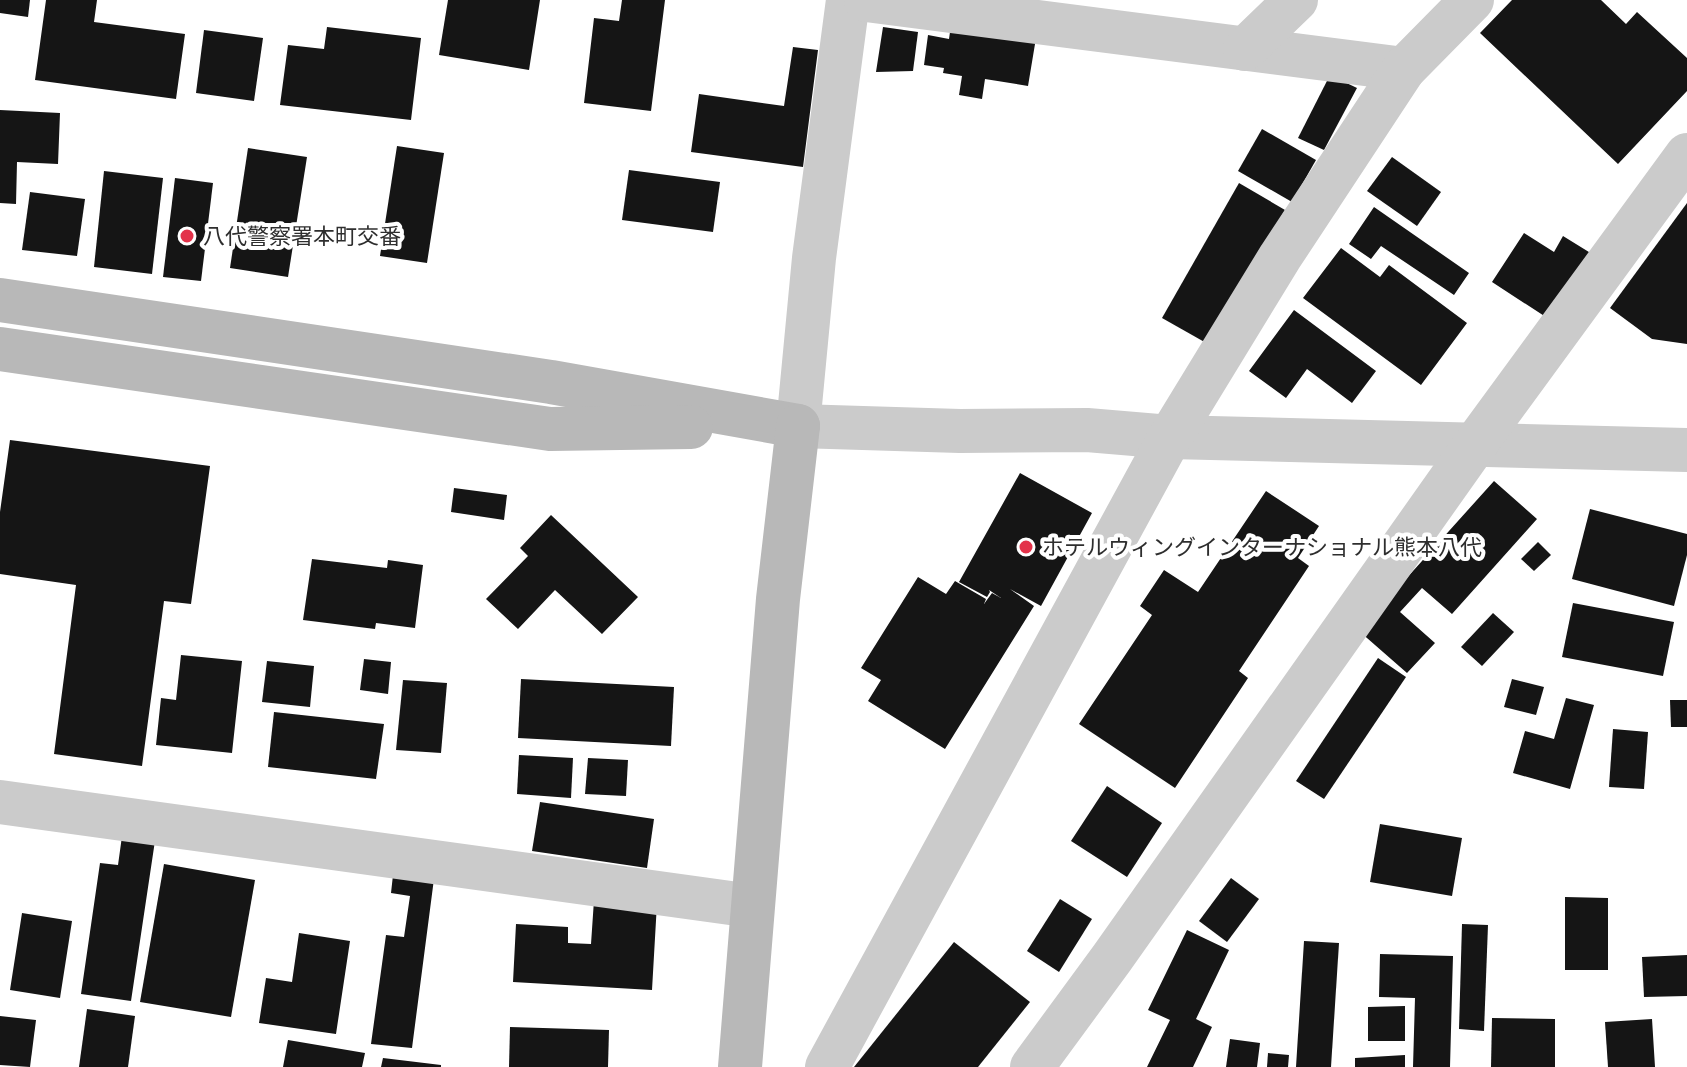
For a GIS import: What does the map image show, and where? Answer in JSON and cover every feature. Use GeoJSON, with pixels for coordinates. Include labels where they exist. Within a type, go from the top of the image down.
{"type":"FeatureCollection","features":[{"type":"Feature","properties":{"kind":"street"},"geometry":{"type":"LineString","coordinates":[[740,1067],[778,599],[814,258],[848,0]]}},
{"type":"Feature","properties":{"kind":"street"},"geometry":{"type":"LineString","coordinates":[[866,0],[1404,69]]}},
{"type":"Feature","properties":{"kind":"street"},"geometry":{"type":"LineString","coordinates":[[1245,49],[1296,0]]}},
{"type":"Feature","properties":{"kind":"street"},"geometry":{"type":"LineString","coordinates":[[827,1067],[1170,437],[1280,257],[1404,69],[1472,0]]}},
{"type":"Feature","properties":{"kind":"street"},"geometry":{"type":"LineString","coordinates":[[1032,1067],[1474,446],[1687,155]]}},
{"type":"Feature","properties":{"kind":"street"},"geometry":{"type":"LineString","coordinates":[[0,300],[551,382],[798,426]]}},
{"type":"Feature","properties":{"kind":"street"},"geometry":{"type":"LineString","coordinates":[[0,349],[550,429],[798,426],[960,431],[1087,430],[1170,437],[1687,450]]}},
{"type":"Feature","properties":{"kind":"street"},"geometry":{"type":"LineString","coordinates":[[0,802],[752,906]]}},
{"type":"Feature","properties":{"kind":"building"},"geometry":{"type":"Polygon","coordinates":[[[0,0],[30,0],[28,17],[0,13],[0,0]]]}},
{"type":"Feature","properties":{"kind":"building"},"geometry":{"type":"Polygon","coordinates":[[[46,0],[97,0],[94,22],[185,34],[176,99],[35,80],[46,0]]]}},
{"type":"Feature","properties":{"kind":"building"},"geometry":{"type":"Polygon","coordinates":[[[448,0],[540,0],[529,70],[439,55],[448,0]]]}},
{"type":"Feature","properties":{"kind":"building"},"geometry":{"type":"Polygon","coordinates":[[[622,0],[665,0],[651,111],[584,103],[594,18],[619,21],[622,0]]]}},
{"type":"Feature","properties":{"kind":"building"},"geometry":{"type":"Polygon","coordinates":[[[1512,0],[1601,0],[1626,24],[1637,12],[1687,58],[1687,91],[1618,164],[1480,33],[1512,0]]]}},
{"type":"Feature","properties":{"kind":"building"},"geometry":{"type":"Polygon","coordinates":[[[951,25],[1036,38],[1028,86],[985,79],[982,99],[959,95],[962,76],[943,73],[944,68],[924,65],[928,35],[949,39],[951,25]]]}},
{"type":"Feature","properties":{"kind":"building"},"geometry":{"type":"Polygon","coordinates":[[[327,27],[421,38],[411,120],[280,105],[288,45],[324,49],[327,27]]]}},
{"type":"Feature","properties":{"kind":"building"},"geometry":{"type":"Polygon","coordinates":[[[883,27],[918,32],[913,71],[876,72],[883,27]]]}},
{"type":"Feature","properties":{"kind":"building"},"geometry":{"type":"Polygon","coordinates":[[[204,30],[263,38],[254,101],[196,93],[204,30]]]}},
{"type":"Feature","properties":{"kind":"building"},"geometry":{"type":"Polygon","coordinates":[[[793,47],[818,50],[803,167],[691,152],[699,94],[784,106],[793,47]]]}},
{"type":"Feature","properties":{"kind":"building"},"geometry":{"type":"Polygon","coordinates":[[[1330,75],[1357,88],[1324,150],[1298,138],[1330,75]]]}},
{"type":"Feature","properties":{"kind":"building"},"geometry":{"type":"Polygon","coordinates":[[[0,110],[60,113],[58,164],[17,162],[16,204],[0,203],[0,110]]]}},
{"type":"Feature","properties":{"kind":"building"},"geometry":{"type":"Polygon","coordinates":[[[1262,129],[1316,160],[1292,202],[1238,171],[1262,129]]]}},
{"type":"Feature","properties":{"kind":"building"},"geometry":{"type":"Polygon","coordinates":[[[397,146],[444,153],[427,263],[380,256],[397,146]]]}},
{"type":"Feature","properties":{"kind":"building"},"geometry":{"type":"Polygon","coordinates":[[[248,148],[307,157],[288,277],[230,268],[248,148]]]}},
{"type":"Feature","properties":{"kind":"building"},"geometry":{"type":"Polygon","coordinates":[[[1392,157],[1441,192],[1417,226],[1367,191],[1392,157]]]}},
{"type":"Feature","properties":{"kind":"building"},"geometry":{"type":"Polygon","coordinates":[[[629,170],[720,182],[713,232],[622,220],[629,170]]]}},
{"type":"Feature","properties":{"kind":"building"},"geometry":{"type":"Polygon","coordinates":[[[104,171],[163,178],[152,274],[94,267],[104,171]]]}},
{"type":"Feature","properties":{"kind":"building"},"geometry":{"type":"Polygon","coordinates":[[[175,178],[213,183],[201,281],[163,277],[175,178]]]}},
{"type":"Feature","properties":{"kind":"building"},"geometry":{"type":"Polygon","coordinates":[[[1239,183],[1285,210],[1208,344],[1162,318],[1239,183]]]}},
{"type":"Feature","properties":{"kind":"building"},"geometry":{"type":"Polygon","coordinates":[[[30,192],[85,199],[77,256],[22,250],[30,192]]]}},
{"type":"Feature","properties":{"kind":"building"},"geometry":{"type":"Polygon","coordinates":[[[1687,203],[1687,344],[1652,339],[1610,308],[1687,203]]]}},
{"type":"Feature","properties":{"kind":"building"},"geometry":{"type":"Polygon","coordinates":[[[1374,207],[1469,273],[1454,295],[1381,246],[1371,259],[1349,244],[1374,207]]]}},
{"type":"Feature","properties":{"kind":"building"},"geometry":{"type":"Polygon","coordinates":[[[1524,233],[1554,252],[1563,236],[1597,257],[1555,323],[1492,282],[1524,233]]]}},
{"type":"Feature","properties":{"kind":"building"},"geometry":{"type":"Polygon","coordinates":[[[1341,248],[1380,277],[1389,265],[1467,323],[1421,385],[1303,298],[1341,248]]]}},
{"type":"Feature","properties":{"kind":"building"},"geometry":{"type":"Polygon","coordinates":[[[1294,310],[1376,371],[1352,403],[1307,369],[1286,398],[1249,371],[1294,310]]]}},
{"type":"Feature","properties":{"kind":"building"},"geometry":{"type":"Polygon","coordinates":[[[10,440],[210,466],[191,604],[164,601],[142,766],[54,754],[76,585],[0,574],[0,512],[10,440]]]}},
{"type":"Feature","properties":{"kind":"building"},"geometry":{"type":"Polygon","coordinates":[[[1020,473],[1092,513],[1041,606],[1010,589],[1034,606],[945,749],[868,701],[881,680],[861,668],[918,577],[946,594],[955,581],[986,599],[984,604],[992,593],[1001,598],[989,590],[987,597],[959,582],[1020,473]]]}},
{"type":"Feature","properties":{"kind":"building"},"geometry":{"type":"Polygon","coordinates":[[[1494,481],[1537,519],[1452,614],[1422,588],[1400,612],[1435,643],[1407,673],[1359,631],[1494,481]]]}},
{"type":"Feature","properties":{"kind":"building"},"geometry":{"type":"Polygon","coordinates":[[[454,488],[507,495],[504,520],[451,512],[454,488]]]}},
{"type":"Feature","properties":{"kind":"building"},"geometry":{"type":"Polygon","coordinates":[[[1266,491],[1319,526],[1298,558],[1309,566],[1239,671],[1248,678],[1175,788],[1079,724],[1152,615],[1140,606],[1164,570],[1198,592],[1266,491]]]}},
{"type":"Feature","properties":{"kind":"building"},"geometry":{"type":"Polygon","coordinates":[[[1590,509],[1687,534],[1687,555],[1674,606],[1572,579],[1590,509]]]}},
{"type":"Feature","properties":{"kind":"building"},"geometry":{"type":"Polygon","coordinates":[[[551,515],[638,597],[602,634],[555,590],[518,629],[486,599],[528,556],[520,548],[551,515]]]}},
{"type":"Feature","properties":{"kind":"building"},"geometry":{"type":"Polygon","coordinates":[[[1538,542],[1551,555],[1534,571],[1521,559],[1538,542]]]}},
{"type":"Feature","properties":{"kind":"building"},"geometry":{"type":"Polygon","coordinates":[[[312,559],[387,568],[388,560],[423,565],[415,628],[376,623],[375,629],[303,620],[312,559]]]}},
{"type":"Feature","properties":{"kind":"building"},"geometry":{"type":"Polygon","coordinates":[[[1573,603],[1674,622],[1663,676],[1562,657],[1573,603]]]}},
{"type":"Feature","properties":{"kind":"building"},"geometry":{"type":"Polygon","coordinates":[[[1493,613],[1514,632],[1482,666],[1461,647],[1493,613]]]}},
{"type":"Feature","properties":{"kind":"building"},"geometry":{"type":"Polygon","coordinates":[[[181,655],[242,661],[232,753],[156,745],[161,698],[176,700],[181,655]]]}},
{"type":"Feature","properties":{"kind":"building"},"geometry":{"type":"Polygon","coordinates":[[[1378,658],[1406,677],[1324,799],[1296,781],[1378,658]]]}},
{"type":"Feature","properties":{"kind":"building"},"geometry":{"type":"Polygon","coordinates":[[[364,659],[391,662],[388,694],[360,690],[364,659]]]}},
{"type":"Feature","properties":{"kind":"building"},"geometry":{"type":"Polygon","coordinates":[[[267,661],[314,666],[310,707],[262,702],[267,661]]]}},
{"type":"Feature","properties":{"kind":"building"},"geometry":{"type":"Polygon","coordinates":[[[521,679],[674,687],[671,746],[518,738],[521,679]]]}},
{"type":"Feature","properties":{"kind":"building"},"geometry":{"type":"Polygon","coordinates":[[[1512,679],[1544,687],[1536,715],[1504,707],[1512,679]]]}},
{"type":"Feature","properties":{"kind":"building"},"geometry":{"type":"Polygon","coordinates":[[[403,680],[447,683],[441,753],[396,750],[403,680]]]}},
{"type":"Feature","properties":{"kind":"building"},"geometry":{"type":"Polygon","coordinates":[[[1566,698],[1594,705],[1570,789],[1513,773],[1525,731],[1554,739],[1566,698]]]}},
{"type":"Feature","properties":{"kind":"building"},"geometry":{"type":"Polygon","coordinates":[[[1670,700],[1687,700],[1687,727],[1671,727],[1670,700]]]}},
{"type":"Feature","properties":{"kind":"building"},"geometry":{"type":"Polygon","coordinates":[[[274,712],[384,724],[376,779],[268,767],[274,712]]]}},
{"type":"Feature","properties":{"kind":"building"},"geometry":{"type":"Polygon","coordinates":[[[1613,729],[1648,732],[1644,789],[1609,787],[1613,729]]]}},
{"type":"Feature","properties":{"kind":"building"},"geometry":{"type":"Polygon","coordinates":[[[519,755],[573,758],[571,798],[517,794],[519,755]]]}},
{"type":"Feature","properties":{"kind":"building"},"geometry":{"type":"Polygon","coordinates":[[[588,758],[628,760],[626,796],[585,794],[588,758]]]}},
{"type":"Feature","properties":{"kind":"building"},"geometry":{"type":"Polygon","coordinates":[[[1107,786],[1162,823],[1127,877],[1071,841],[1107,786]]]}},
{"type":"Feature","properties":{"kind":"building"},"geometry":{"type":"Polygon","coordinates":[[[540,802],[654,819],[647,868],[532,851],[540,802]]]}},
{"type":"Feature","properties":{"kind":"building"},"geometry":{"type":"Polygon","coordinates":[[[1380,824],[1462,838],[1452,896],[1370,882],[1380,824]]]}},
{"type":"Feature","properties":{"kind":"building"},"geometry":{"type":"Polygon","coordinates":[[[123,829],[156,834],[131,1001],[81,994],[100,863],[118,865],[123,829]]]}},
{"type":"Feature","properties":{"kind":"building"},"geometry":{"type":"Polygon","coordinates":[[[164,864],[255,880],[231,1017],[140,1002],[164,864]]]}},
{"type":"Feature","properties":{"kind":"building"},"geometry":{"type":"Polygon","coordinates":[[[394,866],[435,871],[412,1048],[371,1044],[386,935],[404,937],[410,896],[391,893],[394,866]]]}},
{"type":"Feature","properties":{"kind":"building"},"geometry":{"type":"Polygon","coordinates":[[[1231,878],[1259,899],[1227,942],[1199,921],[1231,878]]]}},
{"type":"Feature","properties":{"kind":"building"},"geometry":{"type":"Polygon","coordinates":[[[1565,897],[1608,898],[1608,970],[1565,970],[1565,897]]]}},
{"type":"Feature","properties":{"kind":"building"},"geometry":{"type":"Polygon","coordinates":[[[1060,899],[1092,919],[1059,972],[1027,951],[1060,899]]]}},
{"type":"Feature","properties":{"kind":"building"},"geometry":{"type":"Polygon","coordinates":[[[594,900],[657,903],[652,990],[513,982],[516,924],[568,927],[568,943],[591,944],[594,900]]]}},
{"type":"Feature","properties":{"kind":"building"},"geometry":{"type":"Polygon","coordinates":[[[22,913],[72,921],[60,998],[10,990],[22,913]]]}},
{"type":"Feature","properties":{"kind":"building"},"geometry":{"type":"Polygon","coordinates":[[[1462,924],[1488,925],[1484,1031],[1459,1029],[1462,924]]]}},
{"type":"Feature","properties":{"kind":"building"},"geometry":{"type":"Polygon","coordinates":[[[1187,930],[1229,950],[1196,1019],[1212,1027],[1193,1067],[1147,1067],[1170,1020],[1148,1010],[1187,930]]]}},
{"type":"Feature","properties":{"kind":"building"},"geometry":{"type":"Polygon","coordinates":[[[299,933],[350,941],[336,1034],[259,1023],[266,978],[292,982],[299,933]]]}},
{"type":"Feature","properties":{"kind":"building"},"geometry":{"type":"Polygon","coordinates":[[[1304,941],[1339,943],[1331,1067],[1296,1067],[1304,941]]]}},
{"type":"Feature","properties":{"kind":"building"},"geometry":{"type":"Polygon","coordinates":[[[954,942],[1030,1002],[978,1067],[854,1067],[954,942]]]}},
{"type":"Feature","properties":{"kind":"building"},"geometry":{"type":"Polygon","coordinates":[[[1380,954],[1453,956],[1450,1067],[1413,1067],[1415,998],[1379,997],[1380,954]]]}},
{"type":"Feature","properties":{"kind":"building"},"geometry":{"type":"Polygon","coordinates":[[[1687,955],[1687,996],[1644,997],[1642,957],[1687,955]]]}},
{"type":"Feature","properties":{"kind":"building"},"geometry":{"type":"Polygon","coordinates":[[[1405,1006],[1405,1041],[1368,1041],[1368,1007],[1405,1006]]]}},
{"type":"Feature","properties":{"kind":"building"},"geometry":{"type":"Polygon","coordinates":[[[87,1009],[135,1016],[128,1067],[79,1067],[87,1009]]]}},
{"type":"Feature","properties":{"kind":"building"},"geometry":{"type":"Polygon","coordinates":[[[0,1016],[36,1020],[30,1067],[0,1065],[0,1016]]]}},
{"type":"Feature","properties":{"kind":"building"},"geometry":{"type":"Polygon","coordinates":[[[1492,1018],[1555,1019],[1555,1067],[1491,1067],[1492,1018]]]}},
{"type":"Feature","properties":{"kind":"building"},"geometry":{"type":"Polygon","coordinates":[[[1652,1019],[1655,1067],[1608,1067],[1605,1022],[1652,1019]]]}},
{"type":"Feature","properties":{"kind":"building"},"geometry":{"type":"Polygon","coordinates":[[[510,1027],[609,1030],[608,1067],[509,1067],[510,1027]]]}},
{"type":"Feature","properties":{"kind":"building"},"geometry":{"type":"Polygon","coordinates":[[[1230,1039],[1260,1043],[1257,1067],[1226,1067],[1230,1039]]]}},
{"type":"Feature","properties":{"kind":"building"},"geometry":{"type":"Polygon","coordinates":[[[288,1040],[365,1053],[362,1067],[283,1067],[288,1040]]]}},
{"type":"Feature","properties":{"kind":"building"},"geometry":{"type":"Polygon","coordinates":[[[1268,1053],[1289,1055],[1288,1067],[1267,1067],[1268,1053]]]}},
{"type":"Feature","properties":{"kind":"building"},"geometry":{"type":"Polygon","coordinates":[[[1405,1055],[1405,1067],[1355,1067],[1355,1058],[1405,1055]]]}},
{"type":"Feature","properties":{"kind":"building"},"geometry":{"type":"Polygon","coordinates":[[[383,1058],[441,1065],[441,1067],[381,1067],[383,1058]]]}},
{"type":"Feature","properties":{"kind":"place","name":"八代警察署本町交番"},"geometry":{"type":"Point","coordinates":[187,236]}},
{"type":"Feature","properties":{"kind":"place","name":"ホテルウィングインターナショナル熊本八代"},"geometry":{"type":"Point","coordinates":[1026,547]}}]}
